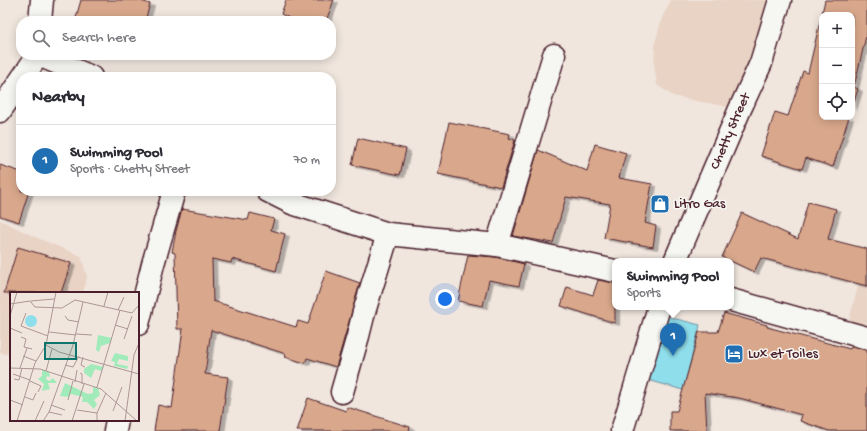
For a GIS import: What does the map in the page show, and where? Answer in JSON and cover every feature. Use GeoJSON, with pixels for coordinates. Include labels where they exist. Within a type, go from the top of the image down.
{"type":"FeatureCollection","features":[{"type":"Feature","properties":{"kind":"street"},"geometry":{"type":"LineString","coordinates":[[40,16],[42,0]]}},
{"type":"Feature","properties":{"kind":"street","name":"Chetty Street"},"geometry":{"type":"LineString","coordinates":[[676,258],[761,63],[780,0]]}},
{"type":"Feature","properties":{"kind":"street"},"geometry":{"type":"LineString","coordinates":[[497,245],[554,55]]}},
{"type":"Feature","properties":{"kind":"street"},"geometry":{"type":"LineString","coordinates":[[26,72],[35,60]]}},
{"type":"Feature","properties":{"kind":"street"},"geometry":{"type":"LineString","coordinates":[[50,60],[79,72]]}},
{"type":"Feature","properties":{"kind":"street"},"geometry":{"type":"LineString","coordinates":[[0,111],[16,87]]}},
{"type":"Feature","properties":{"kind":"street"},"geometry":{"type":"LineString","coordinates":[[139,320],[173,196]]}},
{"type":"Feature","properties":{"kind":"street"},"geometry":{"type":"LineString","coordinates":[[277,196],[292,204],[388,234],[497,245],[612,270]]}},
{"type":"Feature","properties":{"kind":"street"},"geometry":{"type":"LineString","coordinates":[[342,392],[364,312],[388,234]]}},
{"type":"Feature","properties":{"kind":"street"},"geometry":{"type":"LineString","coordinates":[[734,301],[867,338]]}},
{"type":"Feature","properties":{"kind":"street"},"geometry":{"type":"LineString","coordinates":[[622,431],[658,310]]}},
{"type":"Feature","properties":{"kind":"street"},"geometry":{"type":"LineString","coordinates":[[115,431],[117,421]]}},
{"type":"Feature","properties":{"kind":"shaded area"},"geometry":{"type":"Polygon","coordinates":[[[671,0],[780,0],[740,109],[673,96],[657,85],[654,64],[655,43],[662,18],[671,0]]]}},
{"type":"Feature","properties":{"kind":"shaded area"},"geometry":{"type":"Polygon","coordinates":[[[0,220],[33,236],[81,256],[87,277],[83,292],[10,292],[10,356],[0,352],[0,220]]]}},
{"type":"Feature","properties":{"kind":"shaded area"},"geometry":{"type":"Polygon","coordinates":[[[867,252],[867,338],[846,332],[867,252]]]}},
{"type":"Feature","properties":{"kind":"water"},"geometry":{"type":"Polygon","coordinates":[[[665,316],[700,325],[683,390],[648,380],[665,316]]]}},
{"type":"Feature","properties":{"kind":"building"},"geometry":{"type":"Polygon","coordinates":[[[81,0],[138,0],[150,4],[146,16],[76,16],[81,0]]]}},
{"type":"Feature","properties":{"kind":"building"},"geometry":{"type":"Polygon","coordinates":[[[286,0],[334,0],[328,16],[285,16],[281,14],[286,0]]]}},
{"type":"Feature","properties":{"kind":"building"},"geometry":{"type":"Polygon","coordinates":[[[825,0],[867,0],[867,32],[855,83],[855,12],[822,12],[825,0]]]}},
{"type":"Feature","properties":{"kind":"building"},"geometry":{"type":"Polygon","coordinates":[[[819,26],[819,120],[848,120],[833,167],[806,158],[802,169],[761,156],[775,112],[788,116],[803,71],[808,73],[819,26]]]}},
{"type":"Feature","properties":{"kind":"building"},"geometry":{"type":"Polygon","coordinates":[[[855,88],[858,89],[855,98],[855,88]]]}},
{"type":"Feature","properties":{"kind":"building"},"geometry":{"type":"Polygon","coordinates":[[[449,122],[510,134],[509,138],[515,140],[501,187],[438,174],[449,122]]]}},
{"type":"Feature","properties":{"kind":"building"},"geometry":{"type":"Polygon","coordinates":[[[358,138],[406,149],[400,175],[352,165],[358,138]]]}},
{"type":"Feature","properties":{"kind":"building"},"geometry":{"type":"Polygon","coordinates":[[[595,144],[626,153],[619,178],[652,184],[645,223],[656,226],[653,247],[604,238],[610,204],[566,197],[553,243],[513,236],[538,150],[587,171],[595,144]]]}},
{"type":"Feature","properties":{"kind":"building"},"geometry":{"type":"Polygon","coordinates":[[[0,165],[16,170],[16,196],[27,196],[19,222],[0,216],[0,165]]]}},
{"type":"Feature","properties":{"kind":"building"},"geometry":{"type":"Polygon","coordinates":[[[808,202],[836,209],[828,239],[867,249],[867,286],[761,258],[754,272],[734,263],[734,258],[722,257],[742,213],[798,239],[808,202]]]}},
{"type":"Feature","properties":{"kind":"building"},"geometry":{"type":"Polygon","coordinates":[[[182,209],[248,220],[250,213],[274,219],[271,230],[285,234],[276,271],[232,259],[231,263],[212,259],[213,301],[296,327],[298,321],[308,324],[326,271],[360,283],[336,367],[307,358],[305,363],[285,357],[286,354],[211,330],[205,374],[228,377],[220,431],[154,431],[158,405],[172,408],[183,329],[177,329],[175,253],[172,252],[182,209]]]}},
{"type":"Feature","properties":{"kind":"building"},"geometry":{"type":"Polygon","coordinates":[[[18,247],[71,263],[61,292],[4,293],[18,247]]]}},
{"type":"Feature","properties":{"kind":"building"},"geometry":{"type":"Polygon","coordinates":[[[468,255],[495,257],[524,264],[519,286],[489,280],[483,306],[458,301],[468,255]]]}},
{"type":"Feature","properties":{"kind":"building"},"geometry":{"type":"Polygon","coordinates":[[[598,280],[612,282],[612,310],[615,310],[615,323],[561,306],[567,287],[593,295],[598,280]]]}},
{"type":"Feature","properties":{"kind":"building"},"geometry":{"type":"Polygon","coordinates":[[[724,313],[767,325],[767,327],[850,349],[851,347],[867,350],[867,431],[829,431],[800,421],[802,415],[739,398],[705,393],[707,431],[670,431],[670,411],[677,411],[699,332],[718,332],[724,313]]]}},
{"type":"Feature","properties":{"kind":"building"},"geometry":{"type":"Polygon","coordinates":[[[308,398],[346,411],[347,407],[410,427],[409,431],[297,431],[308,398]]]}},
{"type":"Feature","properties":{"kind":"place","name":"Litro Gas"},"geometry":{"type":"Point","coordinates":[660,204]}},
{"type":"Feature","properties":{"kind":"place","name":"Lux et Toiles"},"geometry":{"type":"Point","coordinates":[734,354]}},
{"type":"Feature","properties":{"kind":"place","name":"Swimming Pool"},"geometry":{"type":"Point","coordinates":[673,356]}}]}
